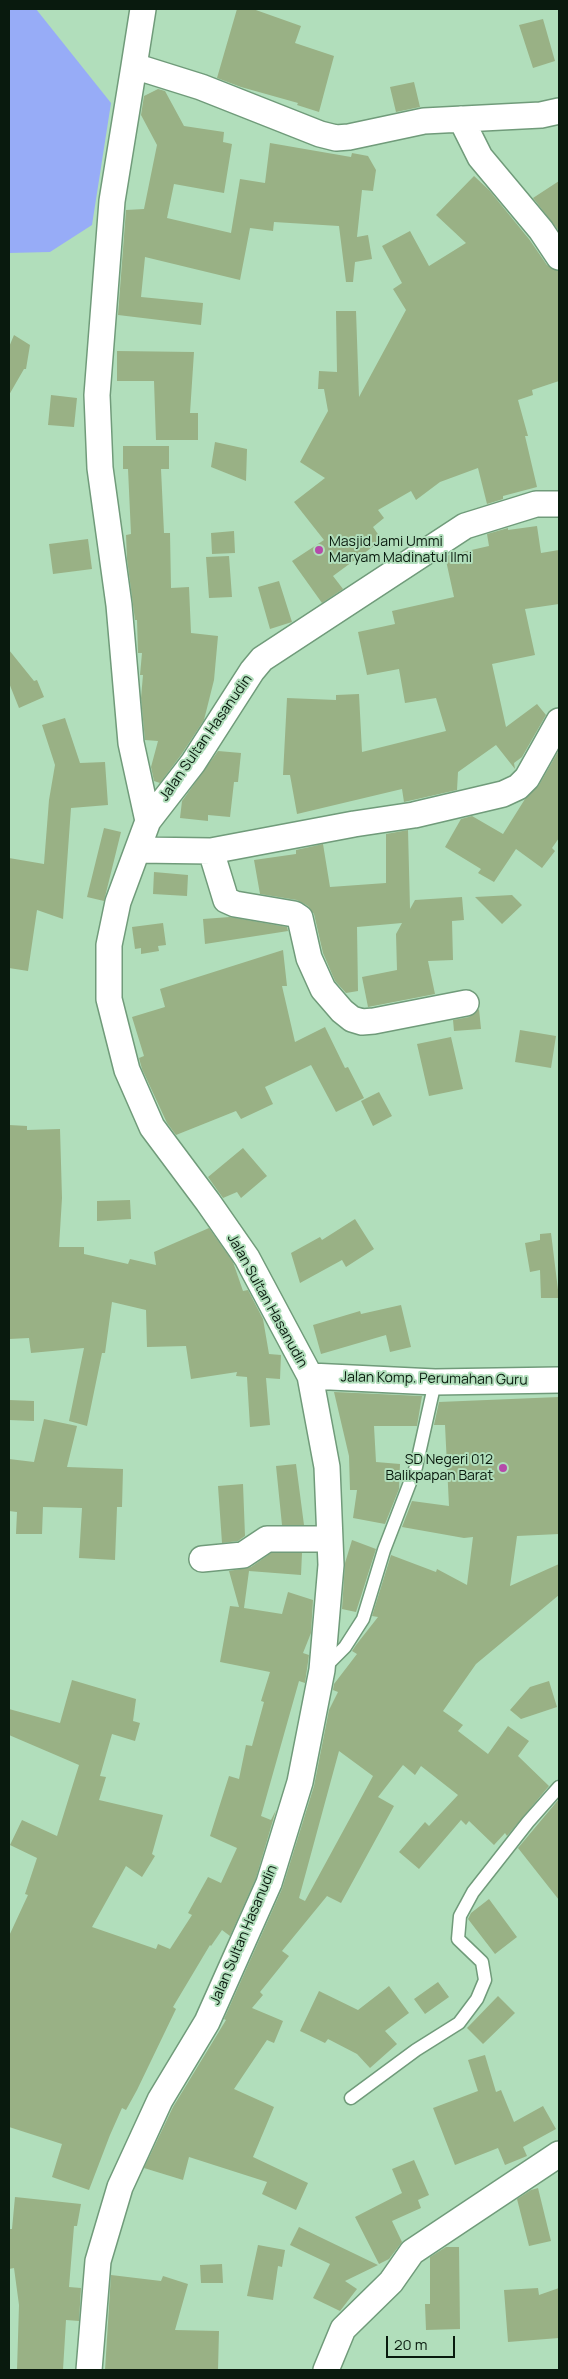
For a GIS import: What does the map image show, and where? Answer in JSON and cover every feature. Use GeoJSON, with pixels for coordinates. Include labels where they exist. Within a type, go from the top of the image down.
{"type":"FeatureCollection","features":[{"type":"Feature","properties":{"kind":"street"},"geometry":{"type":"LineString","coordinates":[[142,9],[112,201],[97,395],[100,468],[119,605],[131,743],[148,821]]}},
{"type":"Feature","properties":{"kind":"street"},"geometry":{"type":"LineString","coordinates":[[134,66],[201,87],[320,134],[336,138],[424,121],[541,115],[559,111]]}},
{"type":"Feature","properties":{"kind":"street"},"geometry":{"type":"LineString","coordinates":[[461,119],[480,158],[541,230],[559,257]]}},
{"type":"Feature","properties":{"kind":"street","name":"Jalan Sultan Hasanudin"},"geometry":{"type":"LineString","coordinates":[[89,2370],[98,2261],[120,2187],[160,2100],[207,2022],[269,1883],[300,1782],[322,1670],[331,1565],[327,1467],[310,1376],[247,1258],[208,1202],[152,1128],[127,1070],[109,999],[109,945],[118,902],[148,821],[193,762],[252,671],[262,659],[465,526],[536,504],[559,504]]}},
{"type":"Feature","properties":{"kind":"street"},"geometry":{"type":"LineString","coordinates":[[138,850],[211,851],[414,814],[503,794],[518,787],[527,778],[559,721]]}},
{"type":"Feature","properties":{"kind":"street"},"geometry":{"type":"LineString","coordinates":[[211,851],[226,900],[235,904],[294,914],[300,918],[310,958],[323,989],[342,1011],[352,1019],[362,1022],[374,1021],[466,1004]]}},
{"type":"Feature","properties":{"kind":"street","name":"Jalan Komp. Perumahan Guru"},"geometry":{"type":"LineString","coordinates":[[310,1376],[435,1382],[559,1380]]}},
{"type":"Feature","properties":{"kind":"street"},"geometry":{"type":"LineString","coordinates":[[202,1560],[243,1555],[262,1541],[274,1538],[329,1539]]}},
{"type":"Feature","properties":{"kind":"street"},"geometry":{"type":"LineString","coordinates":[[326,2370],[343,2329],[391,2282],[412,2252],[559,2154]]}},
{"type":"Feature","properties":{"kind":"lane"},"geometry":{"type":"LineString","coordinates":[[322,1670],[345,1647],[363,1620],[384,1550],[416,1467],[435,1382]]}},
{"type":"Feature","properties":{"kind":"lane"},"geometry":{"type":"LineString","coordinates":[[351,2098],[416,2050],[459,2023],[477,1999],[486,1980],[482,1962],[458,1939],[460,1916],[473,1892],[528,1822],[559,1787]]}},
{"type":"Feature","properties":{"kind":"shaded area"},"geometry":{"type":"Polygon","coordinates":[[[9,9],[36,9],[111,103],[92,225],[50,252],[9,253],[9,9]]]}},
{"type":"Feature","properties":{"kind":"building"},"geometry":{"type":"Polygon","coordinates":[[[237,9],[253,9],[301,26],[295,43],[334,56],[319,112],[297,105],[298,103],[241,87],[217,78],[237,9]]]}},
{"type":"Feature","properties":{"kind":"building"},"geometry":{"type":"Polygon","coordinates":[[[543,19],[555,61],[533,68],[519,25],[543,19]]]}},
{"type":"Feature","properties":{"kind":"building"},"geometry":{"type":"Polygon","coordinates":[[[414,82],[420,107],[396,112],[390,87],[414,82]]]}},
{"type":"Feature","properties":{"kind":"building"},"geometry":{"type":"Polygon","coordinates":[[[158,89],[165,91],[184,126],[224,132],[223,142],[232,144],[224,193],[174,184],[167,218],[231,233],[240,179],[265,183],[270,143],[351,157],[352,153],[368,156],[376,170],[373,191],[362,190],[357,237],[368,235],[372,259],[355,262],[353,282],[346,282],[339,226],[274,222],[273,231],[250,228],[240,280],[145,257],[141,297],[203,303],[201,325],[118,315],[126,210],[144,209],[157,145],[141,115],[144,96],[158,89]]]}},
{"type":"Feature","properties":{"kind":"building"},"geometry":{"type":"Polygon","coordinates":[[[474,176],[489,190],[529,239],[547,265],[559,271],[559,381],[532,390],[533,395],[518,400],[528,436],[525,436],[537,487],[503,496],[503,499],[487,504],[478,468],[440,482],[416,500],[411,491],[378,510],[384,518],[373,527],[382,540],[333,576],[343,589],[322,603],[292,561],[324,540],[294,502],[325,478],[300,462],[328,411],[324,389],[318,389],[319,371],[337,372],[336,311],[356,311],[359,397],[406,310],[393,289],[402,283],[382,246],[410,231],[429,266],[466,243],[436,215],[474,176]]]}},
{"type":"Feature","properties":{"kind":"building"},"geometry":{"type":"Polygon","coordinates":[[[559,181],[559,231],[533,198],[559,181]]]}},
{"type":"Feature","properties":{"kind":"building"},"geometry":{"type":"Polygon","coordinates":[[[14,335],[30,345],[26,369],[24,369],[9,395],[9,347],[14,335]]]}},
{"type":"Feature","properties":{"kind":"building"},"geometry":{"type":"Polygon","coordinates":[[[117,351],[194,352],[190,413],[198,413],[198,440],[156,440],[154,381],[117,381],[117,351]]]}},
{"type":"Feature","properties":{"kind":"building"},"geometry":{"type":"Polygon","coordinates":[[[51,395],[77,398],[74,427],[48,425],[51,395]]]}},
{"type":"Feature","properties":{"kind":"building"},"geometry":{"type":"Polygon","coordinates":[[[215,442],[247,449],[246,481],[211,467],[215,442]]]}},
{"type":"Feature","properties":{"kind":"building"},"geometry":{"type":"Polygon","coordinates":[[[123,446],[169,446],[169,469],[161,469],[164,533],[170,533],[171,588],[189,587],[191,633],[218,636],[214,680],[204,720],[160,783],[154,781],[151,767],[158,741],[145,740],[141,698],[143,675],[140,675],[142,653],[138,653],[137,620],[135,620],[127,559],[126,535],[131,534],[128,469],[123,469],[123,446]]]}},
{"type":"Feature","properties":{"kind":"building"},"geometry":{"type":"Polygon","coordinates":[[[537,526],[541,553],[559,550],[559,604],[525,609],[535,655],[492,664],[506,727],[537,704],[546,715],[522,757],[514,763],[515,769],[496,745],[458,772],[457,790],[404,802],[402,789],[297,814],[290,775],[283,775],[287,698],[336,700],[336,695],[359,694],[362,752],[446,731],[436,698],[405,703],[399,669],[367,675],[358,632],[395,624],[392,611],[454,597],[445,556],[489,546],[487,534],[508,528],[508,530],[537,526]]]}},
{"type":"Feature","properties":{"kind":"building"},"geometry":{"type":"Polygon","coordinates":[[[234,531],[235,553],[212,554],[211,533],[234,531]]]}},
{"type":"Feature","properties":{"kind":"building"},"geometry":{"type":"Polygon","coordinates":[[[88,539],[92,569],[53,574],[49,544],[88,539]]]}},
{"type":"Feature","properties":{"kind":"building"},"geometry":{"type":"Polygon","coordinates":[[[229,556],[232,597],[209,598],[206,557],[229,556]]]}},
{"type":"Feature","properties":{"kind":"building"},"geometry":{"type":"Polygon","coordinates":[[[279,581],[292,622],[270,629],[258,587],[279,581]]]}},
{"type":"Feature","properties":{"kind":"building"},"geometry":{"type":"Polygon","coordinates":[[[9,650],[34,681],[37,680],[44,697],[19,708],[9,683],[9,650]]]}},
{"type":"Feature","properties":{"kind":"building"},"geometry":{"type":"Polygon","coordinates":[[[65,718],[80,763],[105,762],[108,805],[71,808],[63,919],[37,910],[28,971],[9,968],[9,858],[44,864],[49,800],[55,765],[42,725],[65,718]]]}},
{"type":"Feature","properties":{"kind":"building"},"geometry":{"type":"Polygon","coordinates":[[[559,750],[559,838],[552,848],[555,851],[542,868],[516,849],[494,882],[478,873],[481,869],[445,847],[461,819],[472,816],[503,834],[525,799],[539,785],[559,750]]]}},
{"type":"Feature","properties":{"kind":"building"},"geometry":{"type":"Polygon","coordinates":[[[218,751],[241,753],[238,782],[234,782],[230,817],[208,815],[208,821],[180,818],[182,801],[218,751]]]}},
{"type":"Feature","properties":{"kind":"building"},"geometry":{"type":"Polygon","coordinates":[[[104,828],[121,832],[104,901],[87,897],[104,828]]]}},
{"type":"Feature","properties":{"kind":"building"},"geometry":{"type":"Polygon","coordinates":[[[408,830],[410,909],[415,900],[462,897],[464,920],[452,921],[453,960],[428,961],[435,994],[368,1007],[362,977],[397,970],[396,934],[402,923],[357,927],[358,991],[346,993],[335,981],[323,953],[314,914],[308,906],[297,900],[260,894],[254,860],[296,854],[296,850],[323,844],[330,887],[386,883],[386,834],[408,830]]]}},
{"type":"Feature","properties":{"kind":"building"},"geometry":{"type":"Polygon","coordinates":[[[154,872],[188,875],[187,896],[153,894],[154,872]]]}},
{"type":"Feature","properties":{"kind":"building"},"geometry":{"type":"Polygon","coordinates":[[[512,895],[522,905],[502,924],[475,897],[512,895]]]}},
{"type":"Feature","properties":{"kind":"building"},"geometry":{"type":"Polygon","coordinates":[[[230,917],[287,927],[288,931],[205,944],[203,919],[230,917]]]}},
{"type":"Feature","properties":{"kind":"building"},"geometry":{"type":"Polygon","coordinates":[[[163,923],[166,945],[158,946],[159,951],[141,954],[141,948],[135,949],[132,927],[163,923]]]}},
{"type":"Feature","properties":{"kind":"building"},"geometry":{"type":"Polygon","coordinates":[[[283,950],[287,986],[282,986],[295,1042],[325,1027],[345,1068],[348,1067],[364,1098],[336,1112],[311,1065],[265,1087],[273,1104],[241,1119],[236,1111],[176,1135],[167,1123],[142,1069],[139,1058],[144,1056],[132,1017],[165,1007],[160,989],[283,950]]]}},
{"type":"Feature","properties":{"kind":"building"},"geometry":{"type":"Polygon","coordinates":[[[479,1009],[481,1029],[454,1031],[453,1020],[469,1017],[479,1009]]]}},
{"type":"Feature","properties":{"kind":"building"},"geometry":{"type":"Polygon","coordinates":[[[520,1030],[556,1036],[551,1068],[515,1062],[520,1030]]]}},
{"type":"Feature","properties":{"kind":"building"},"geometry":{"type":"Polygon","coordinates":[[[451,1037],[463,1089],[429,1096],[417,1044],[451,1037]]]}},
{"type":"Feature","properties":{"kind":"building"},"geometry":{"type":"Polygon","coordinates":[[[379,1092],[392,1116],[373,1126],[361,1101],[379,1092]]]}},
{"type":"Feature","properties":{"kind":"building"},"geometry":{"type":"Polygon","coordinates":[[[9,1125],[27,1126],[27,1130],[60,1129],[62,1198],[59,1247],[84,1247],[84,1254],[128,1264],[130,1259],[156,1265],[154,1252],[209,1228],[233,1262],[243,1291],[248,1290],[263,1319],[269,1354],[281,1355],[280,1379],[266,1378],[270,1425],[250,1427],[247,1377],[236,1376],[237,1372],[191,1379],[186,1346],[147,1347],[146,1310],[112,1302],[105,1353],[102,1353],[87,1426],[69,1421],[84,1348],[31,1353],[29,1338],[9,1339],[9,1125]]]}},
{"type":"Feature","properties":{"kind":"building"},"geometry":{"type":"Polygon","coordinates":[[[243,1148],[267,1176],[241,1198],[237,1192],[223,1198],[208,1177],[243,1148]]]}},
{"type":"Feature","properties":{"kind":"building"},"geometry":{"type":"Polygon","coordinates":[[[130,1200],[131,1219],[97,1221],[97,1201],[130,1200]]]}},
{"type":"Feature","properties":{"kind":"building"},"geometry":{"type":"Polygon","coordinates":[[[355,1219],[374,1249],[346,1267],[342,1260],[300,1283],[291,1253],[320,1237],[322,1240],[355,1219]]]}},
{"type":"Feature","properties":{"kind":"building"},"geometry":{"type":"Polygon","coordinates":[[[551,1233],[559,1298],[541,1298],[540,1270],[530,1272],[525,1243],[540,1240],[540,1234],[551,1233]]]}},
{"type":"Feature","properties":{"kind":"building"},"geometry":{"type":"Polygon","coordinates":[[[401,1305],[411,1347],[390,1352],[386,1335],[321,1354],[313,1325],[360,1311],[361,1314],[401,1305]]]}},
{"type":"Feature","properties":{"kind":"building"},"geometry":{"type":"Polygon","coordinates":[[[334,1392],[422,1396],[417,1426],[374,1426],[376,1462],[400,1464],[399,1489],[385,1524],[353,1518],[357,1490],[350,1490],[349,1456],[334,1392]]]}},
{"type":"Feature","properties":{"kind":"building"},"geometry":{"type":"Polygon","coordinates":[[[559,1397],[559,1534],[517,1536],[510,1586],[559,1564],[559,1595],[476,1664],[443,1711],[463,1725],[458,1731],[488,1754],[508,1726],[529,1741],[518,1756],[549,1786],[507,1836],[505,1833],[494,1845],[469,1821],[466,1825],[461,1820],[419,1869],[399,1852],[425,1822],[429,1826],[458,1795],[421,1766],[415,1775],[403,1765],[378,1797],[394,1806],[341,1903],[327,1896],[282,1951],[289,1956],[260,1992],[263,1995],[252,2008],[283,2021],[274,2043],[267,2040],[234,2089],[274,2107],[253,2157],[308,2183],[296,2210],[262,2194],[267,2182],[189,2157],[183,2180],[144,2168],[173,2107],[226,2020],[224,2019],[282,1889],[314,1786],[329,1710],[338,1692],[333,1690],[334,1684],[357,1654],[352,1651],[378,1617],[372,1616],[391,1555],[436,1572],[437,1569],[467,1585],[473,1537],[464,1538],[402,1527],[412,1501],[449,1506],[445,1425],[434,1425],[439,1402],[559,1397]],[[339,1751],[299,1898],[305,1901],[373,1776],[339,1751]]]}},
{"type":"Feature","properties":{"kind":"building"},"geometry":{"type":"Polygon","coordinates":[[[9,1400],[34,1401],[34,1421],[9,1420],[9,1400]]]}},
{"type":"Feature","properties":{"kind":"building"},"geometry":{"type":"Polygon","coordinates":[[[44,1419],[77,1426],[67,1467],[123,1469],[122,1507],[117,1507],[115,1560],[79,1558],[82,1508],[43,1507],[42,1534],[16,1534],[17,1512],[9,1511],[9,1459],[34,1462],[44,1419]]]}},
{"type":"Feature","properties":{"kind":"building"},"geometry":{"type":"Polygon","coordinates":[[[296,1464],[304,1525],[282,1525],[276,1466],[296,1464]]]}},
{"type":"Feature","properties":{"kind":"building"},"geometry":{"type":"Polygon","coordinates":[[[243,1484],[245,1536],[238,1541],[222,1543],[218,1486],[243,1484]]]}},
{"type":"Feature","properties":{"kind":"building"},"geometry":{"type":"Polygon","coordinates":[[[352,1540],[376,1549],[356,1612],[342,1609],[345,1563],[352,1540]]]}},
{"type":"Feature","properties":{"kind":"building"},"geometry":{"type":"Polygon","coordinates":[[[271,1553],[302,1553],[301,1575],[249,1571],[244,1608],[282,1614],[288,1592],[313,1600],[311,1633],[303,1653],[309,1655],[305,1683],[299,1681],[261,1816],[271,1820],[276,1810],[256,1878],[230,1936],[222,1930],[210,1945],[173,2007],[176,2009],[137,2090],[126,2110],[122,2108],[89,2190],[52,2177],[62,2144],[9,2127],[9,1936],[28,1895],[25,1894],[37,1858],[10,1845],[22,1820],[57,1836],[79,1765],[9,1735],[9,1709],[60,1723],[72,1680],[136,1699],[133,1721],[140,1723],[135,1741],[112,1734],[100,1776],[106,1777],[99,1800],[163,1815],[152,1854],[155,1856],[142,1877],[126,1866],[92,1927],[156,1949],[158,1944],[170,1949],[192,1915],[188,1913],[208,1877],[221,1883],[237,1848],[210,1836],[229,1776],[239,1779],[246,1745],[252,1746],[264,1702],[261,1701],[270,1672],[220,1662],[230,1606],[239,1607],[229,1571],[251,1567],[271,1553]]]}},
{"type":"Feature","properties":{"kind":"building"},"geometry":{"type":"Polygon","coordinates":[[[549,1681],[557,1707],[521,1719],[510,1710],[530,1687],[549,1681]]]}},
{"type":"Feature","properties":{"kind":"building"},"geometry":{"type":"Polygon","coordinates":[[[559,1799],[559,1900],[518,1848],[559,1799]]]}},
{"type":"Feature","properties":{"kind":"building"},"geometry":{"type":"Polygon","coordinates":[[[489,1899],[517,1937],[495,1954],[468,1919],[471,1913],[489,1899]]]}},
{"type":"Feature","properties":{"kind":"building"},"geometry":{"type":"Polygon","coordinates":[[[438,1982],[449,1997],[425,2014],[414,1999],[438,1982]]]}},
{"type":"Feature","properties":{"kind":"building"},"geometry":{"type":"Polygon","coordinates":[[[389,1986],[409,2013],[385,2031],[397,2044],[370,2068],[357,2054],[328,2039],[325,2043],[300,2031],[319,1991],[358,2010],[389,1986]]]}},
{"type":"Feature","properties":{"kind":"building"},"geometry":{"type":"Polygon","coordinates":[[[498,1996],[515,2013],[483,2044],[467,2028],[498,1996]]]}},
{"type":"Feature","properties":{"kind":"building"},"geometry":{"type":"Polygon","coordinates":[[[485,2055],[496,2092],[501,2090],[514,2122],[543,2106],[556,2129],[523,2147],[527,2156],[505,2165],[498,2148],[455,2165],[433,2108],[478,2091],[468,2060],[485,2055]]]}},
{"type":"Feature","properties":{"kind":"building"},"geometry":{"type":"Polygon","coordinates":[[[414,2160],[429,2195],[418,2200],[421,2208],[392,2221],[402,2242],[389,2259],[379,2264],[355,2217],[402,2193],[392,2169],[414,2160]]]}},
{"type":"Feature","properties":{"kind":"building"},"geometry":{"type":"Polygon","coordinates":[[[538,2188],[551,2241],[529,2246],[517,2199],[538,2188]]]}},
{"type":"Feature","properties":{"kind":"building"},"geometry":{"type":"Polygon","coordinates":[[[15,2197],[81,2204],[77,2226],[74,2226],[69,2287],[81,2288],[79,2321],[66,2320],[63,2370],[17,2370],[19,2305],[14,2268],[9,2269],[9,2229],[12,2229],[15,2197]]]}},
{"type":"Feature","properties":{"kind":"building"},"geometry":{"type":"Polygon","coordinates":[[[299,2227],[378,2265],[345,2281],[357,2289],[340,2311],[313,2298],[330,2264],[290,2245],[299,2227]]]}},
{"type":"Feature","properties":{"kind":"building"},"geometry":{"type":"Polygon","coordinates":[[[258,2245],[285,2250],[282,2267],[278,2266],[273,2300],[247,2296],[258,2245]]]}},
{"type":"Feature","properties":{"kind":"building"},"geometry":{"type":"Polygon","coordinates":[[[446,2247],[459,2247],[460,2329],[426,2330],[425,2304],[430,2304],[430,2257],[446,2247]]]}},
{"type":"Feature","properties":{"kind":"building"},"geometry":{"type":"Polygon","coordinates":[[[222,2264],[223,2283],[201,2283],[200,2265],[222,2264]]]}},
{"type":"Feature","properties":{"kind":"building"},"geometry":{"type":"Polygon","coordinates":[[[111,2275],[161,2281],[163,2276],[188,2284],[175,2330],[219,2331],[218,2370],[105,2370],[111,2275]]]}},
{"type":"Feature","properties":{"kind":"building"},"geometry":{"type":"Polygon","coordinates":[[[538,2288],[539,2295],[559,2288],[559,2338],[508,2342],[504,2290],[538,2288]]]}},
{"type":"Feature","properties":{"kind":"place","name":"Masjid Jami Ummi Maryam Madinatul Ilmi"},"geometry":{"type":"Point","coordinates":[319,550]}},
{"type":"Feature","properties":{"kind":"place","name":"SD Negeri 012 Balikpapan Barat"},"geometry":{"type":"Point","coordinates":[503,1468]}}]}
